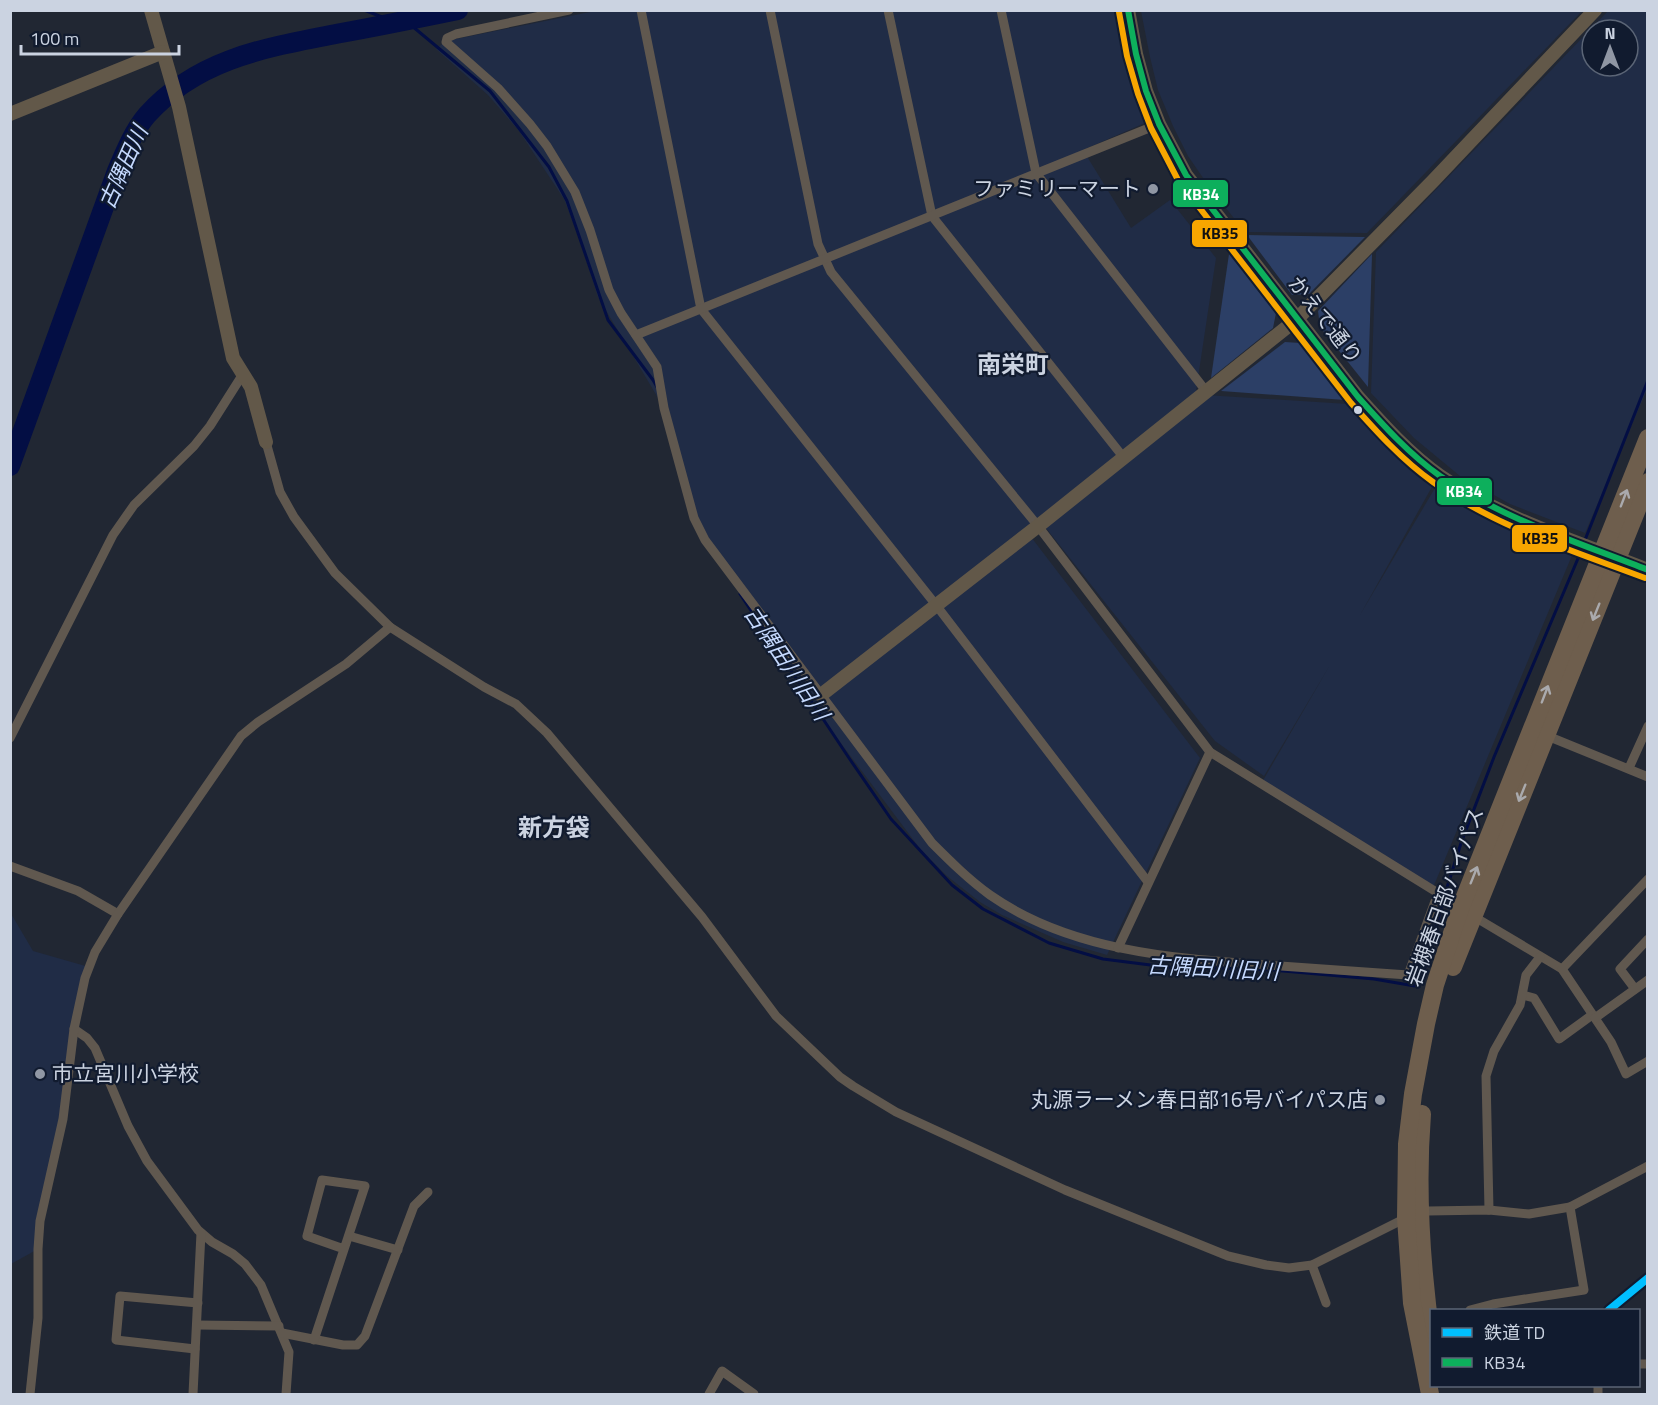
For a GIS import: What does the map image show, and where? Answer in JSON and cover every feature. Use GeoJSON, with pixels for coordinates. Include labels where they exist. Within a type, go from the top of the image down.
{"type":"FeatureCollection","features":[{"type":"Feature","properties":{"kind":"highway","name":"岩槻春日部バイパス"},"geometry":{"type":"LineString","coordinates":[[1466,912],[1545,735],[1610,555],[1647,438]]}},
{"type":"Feature","properties":{"kind":"highway","name":"岩槻春日部バイパス"},"geometry":{"type":"LineString","coordinates":[[1430,1395],[1412,1303],[1413,1226],[1423,1103],[1436,1034],[1466,912],[1610,555],[1647,482]]}},
{"type":"Feature","properties":{"kind":"highway","name":"岩槻春日部バイパス"},"geometry":{"type":"LineString","coordinates":[[1413,1226],[1430,1335]]}},
{"type":"Feature","properties":{"kind":"street"},"geometry":{"type":"LineString","coordinates":[[152,10],[179,107],[233,358],[251,387],[280,492],[294,517],[335,573],[390,627],[484,687],[516,704],[547,733],[702,917],[776,1016],[840,1077],[896,1112],[1065,1190],[1227,1256],[1289,1268],[1312,1265],[1413,1226],[1428,1211],[1489,1210],[1529,1214],[1570,1207],[1647,1166]]}},
{"type":"Feature","properties":{"kind":"street"},"geometry":{"type":"LineString","coordinates":[[569,10],[456,34],[447,38],[446,42],[498,88],[547,146],[575,192],[609,290],[657,367],[663,408],[694,518],[705,540],[932,843],[957,869],[990,895],[1029,916],[1074,935],[1118,948],[1194,960],[1408,975],[1438,893]]}},
{"type":"Feature","properties":{"kind":"street"},"geometry":{"type":"LineString","coordinates":[[641,10],[701,309],[936,605],[1148,882]]}},
{"type":"Feature","properties":{"kind":"street"},"geometry":{"type":"LineString","coordinates":[[770,10],[818,244],[831,272],[1038,526],[1210,752],[1466,912],[1562,969],[1611,1042],[1626,1074],[1647,1061]]}},
{"type":"Feature","properties":{"kind":"street"},"geometry":{"type":"LineString","coordinates":[[888,10],[932,216],[1124,458]]}},
{"type":"Feature","properties":{"kind":"street"},"geometry":{"type":"LineString","coordinates":[[1001,10],[1036,173],[1206,392]]}},
{"type":"Feature","properties":{"kind":"street","name":"かえで通り"},"geometry":{"type":"LineString","coordinates":[[1128,10],[1141,74],[1171,150],[1198,192],[1297,319],[1404,447],[1438,475],[1474,498],[1647,570]]}},
{"type":"Feature","properties":{"kind":"street"},"geometry":{"type":"LineString","coordinates":[[821,695],[1038,526],[1297,319],[1433,181],[1595,10]]}},
{"type":"Feature","properties":{"kind":"street"},"geometry":{"type":"LineString","coordinates":[[10,114],[164,52]]}},
{"type":"Feature","properties":{"kind":"street"},"geometry":{"type":"LineString","coordinates":[[636,335],[1159,124]]}},
{"type":"Feature","properties":{"kind":"street"},"geometry":{"type":"LineString","coordinates":[[10,738],[113,535],[134,505],[194,446],[210,426],[243,374]]}},
{"type":"Feature","properties":{"kind":"street"},"geometry":{"type":"LineString","coordinates":[[30,1395],[38,1318],[40,1221],[63,1119],[74,1029],[85,978],[95,952],[118,914],[241,736],[258,722],[346,664],[390,627]]}},
{"type":"Feature","properties":{"kind":"street"},"geometry":{"type":"LineString","coordinates":[[1629,768],[1647,726]]}},
{"type":"Feature","properties":{"kind":"street"},"geometry":{"type":"LineString","coordinates":[[1545,735],[1647,777]]}},
{"type":"Feature","properties":{"kind":"street"},"geometry":{"type":"LineString","coordinates":[[1118,948],[1210,752]]}},
{"type":"Feature","properties":{"kind":"street"},"geometry":{"type":"LineString","coordinates":[[10,866],[78,891],[118,914]]}},
{"type":"Feature","properties":{"kind":"street"},"geometry":{"type":"LineString","coordinates":[[1562,969],[1647,879]]}},
{"type":"Feature","properties":{"kind":"street"},"geometry":{"type":"LineString","coordinates":[[1635,989],[1620,969],[1647,939]]}},
{"type":"Feature","properties":{"kind":"street"},"geometry":{"type":"LineString","coordinates":[[1489,1210],[1486,1076],[1494,1051],[1520,1005],[1526,975],[1540,957]]}},
{"type":"Feature","properties":{"kind":"street"},"geometry":{"type":"LineString","coordinates":[[1522,994],[1534,998],[1559,1039],[1647,980]]}},
{"type":"Feature","properties":{"kind":"street"},"geometry":{"type":"LineString","coordinates":[[74,1029],[87,1038],[95,1048],[128,1126],[147,1161],[201,1233],[245,1264],[261,1286],[289,1352],[286,1395]]}},
{"type":"Feature","properties":{"kind":"street"},"geometry":{"type":"LineString","coordinates":[[314,1340],[349,1236],[365,1186],[322,1179],[307,1236],[344,1250]]}},
{"type":"Feature","properties":{"kind":"street"},"geometry":{"type":"LineString","coordinates":[[196,1325],[280,1330],[343,1346],[357,1345],[364,1336],[414,1206],[428,1192]]}},
{"type":"Feature","properties":{"kind":"street"},"geometry":{"type":"LineString","coordinates":[[1477,1309],[1493,1304],[1584,1290],[1570,1207]]}},
{"type":"Feature","properties":{"kind":"street"},"geometry":{"type":"LineString","coordinates":[[193,1395],[201,1233]]}},
{"type":"Feature","properties":{"kind":"street"},"geometry":{"type":"LineString","coordinates":[[349,1236],[398,1250]]}},
{"type":"Feature","properties":{"kind":"street"},"geometry":{"type":"LineString","coordinates":[[1312,1265],[1326,1303]]}},
{"type":"Feature","properties":{"kind":"street"},"geometry":{"type":"LineString","coordinates":[[195,1349],[116,1340],[120,1296],[198,1303]]}},
{"type":"Feature","properties":{"kind":"street"},"geometry":{"type":"LineString","coordinates":[[709,1395],[722,1371],[754,1395]]}},
{"type":"Feature","properties":{"kind":"shaded area"},"geometry":{"type":"Polygon","coordinates":[[[1141,10],[1582,11],[1367,233],[1245,232],[1188,156],[1173,126],[1158,90],[1141,10]]]}},
{"type":"Feature","properties":{"kind":"shaded area"},"geometry":{"type":"Polygon","coordinates":[[[595,11],[1115,11],[1127,70],[1145,123],[1083,150],[1131,228],[1170,200],[1216,258],[1195,398],[1028,533],[1200,758],[1107,955],[1063,942],[1002,915],[980,902],[947,876],[921,850],[810,702],[705,540],[664,408],[598,297],[564,199],[519,131],[488,95],[436,49],[446,41],[595,11]]]}},
{"type":"Feature","properties":{"kind":"shaded area"},"geometry":{"type":"Polygon","coordinates":[[[1608,11],[1647,11],[1648,387],[1585,533],[1510,504],[1460,476],[1414,438],[1371,393],[1376,252],[1580,40],[1580,78],[1640,78],[1640,18],[1601,18],[1608,11]]]}},
{"type":"Feature","properties":{"kind":"shaded area"},"geometry":{"type":"Polygon","coordinates":[[[1247,235],[1365,237],[1309,294],[1292,295],[1247,235]]]}},
{"type":"Feature","properties":{"kind":"shaded area"},"geometry":{"type":"Polygon","coordinates":[[[1229,254],[1276,313],[1273,328],[1211,378],[1229,254]]]}},
{"type":"Feature","properties":{"kind":"shaded area"},"geometry":{"type":"Polygon","coordinates":[[[1372,254],[1368,387],[1320,327],[1318,311],[1372,254]]]}},
{"type":"Feature","properties":{"kind":"shaded area"},"geometry":{"type":"Polygon","coordinates":[[[1285,342],[1300,343],[1345,400],[1221,391],[1285,342]]]}},
{"type":"Feature","properties":{"kind":"shaded area"},"geometry":{"type":"Polygon","coordinates":[[[1205,395],[1348,404],[1374,435],[1411,469],[1433,485],[1360,615],[1435,488],[1491,521],[1573,553],[1432,890],[1261,784],[1330,665],[1264,776],[1215,741],[1042,523],[1205,395]]]}},
{"type":"Feature","properties":{"kind":"shaded area","name":"市立宮川小学校"},"geometry":{"type":"Polygon","coordinates":[[[10,912],[33,951],[89,967],[38,1249],[11,1264],[10,912]]]}},
{"type":"Feature","properties":{"kind":"waterway","name":"古隅田川旧川"},"geometry":{"type":"LineString","coordinates":[[364,10],[382,17],[406,21],[490,91],[549,167],[567,201],[608,320],[657,387]]}},
{"type":"Feature","properties":{"kind":"waterway","name":"古隅田川"},"geometry":{"type":"LineString","coordinates":[[10,466],[117,171],[134,134],[147,115],[167,95],[189,80],[213,67],[237,58],[288,44],[458,10]]}},
{"type":"Feature","properties":{"kind":"waterway"},"geometry":{"type":"LineString","coordinates":[[1585,540],[1648,380]]}},
{"type":"Feature","properties":{"kind":"waterway"},"geometry":{"type":"LineString","coordinates":[[1445,894],[1461,843],[1494,757],[1582,549]]}},
{"type":"Feature","properties":{"kind":"waterway","name":"古隅田川旧川"},"geometry":{"type":"LineString","coordinates":[[740,594],[891,819],[952,885],[983,909],[1049,943],[1103,959],[1190,970],[1216,968],[1272,970],[1374,979],[1415,986],[1426,965],[1443,900]]}},
{"type":"Feature","properties":{"kind":"rail line","name":"TD"},"geometry":{"type":"LineString","coordinates":[[1610,1309],[1648,1278]]}},
{"type":"Feature","properties":{"kind":"transit line","name":"KB34"},"geometry":{"type":"LineString","coordinates":[[1128,10],[1146,91],[1159,124],[1186,175],[1358,397],[1377,418],[1418,458],[1440,476],[1464,491],[1541,529],[1648,570]]}},
{"type":"Feature","properties":{"kind":"transit line","name":"KB35"},"geometry":{"type":"LineString","coordinates":[[1119,12],[1127,56],[1138,94],[1151,128],[1178,180],[1351,403],[1370,424],[1400,455],[1457,498],[1536,537],[1645,578]]}},
{"type":"Feature","properties":{"kind":"place","name":"ファミリーマート"},"geometry":{"type":"Point","coordinates":[1153,189]}},
{"type":"Feature","properties":{"kind":"place","name":"市立宮川小学校"},"geometry":{"type":"Point","coordinates":[40,1074]}},
{"type":"Feature","properties":{"kind":"place","name":"丸源ラーメン春日部16号バイパス店"},"geometry":{"type":"Point","coordinates":[1380,1100]}},
{"type":"Feature","properties":{"kind":"district","name":"南栄町"},"geometry":{"type":"Point","coordinates":[1013,365]}},
{"type":"Feature","properties":{"kind":"district","name":"新方袋"},"geometry":{"type":"Point","coordinates":[554,828]}}]}
